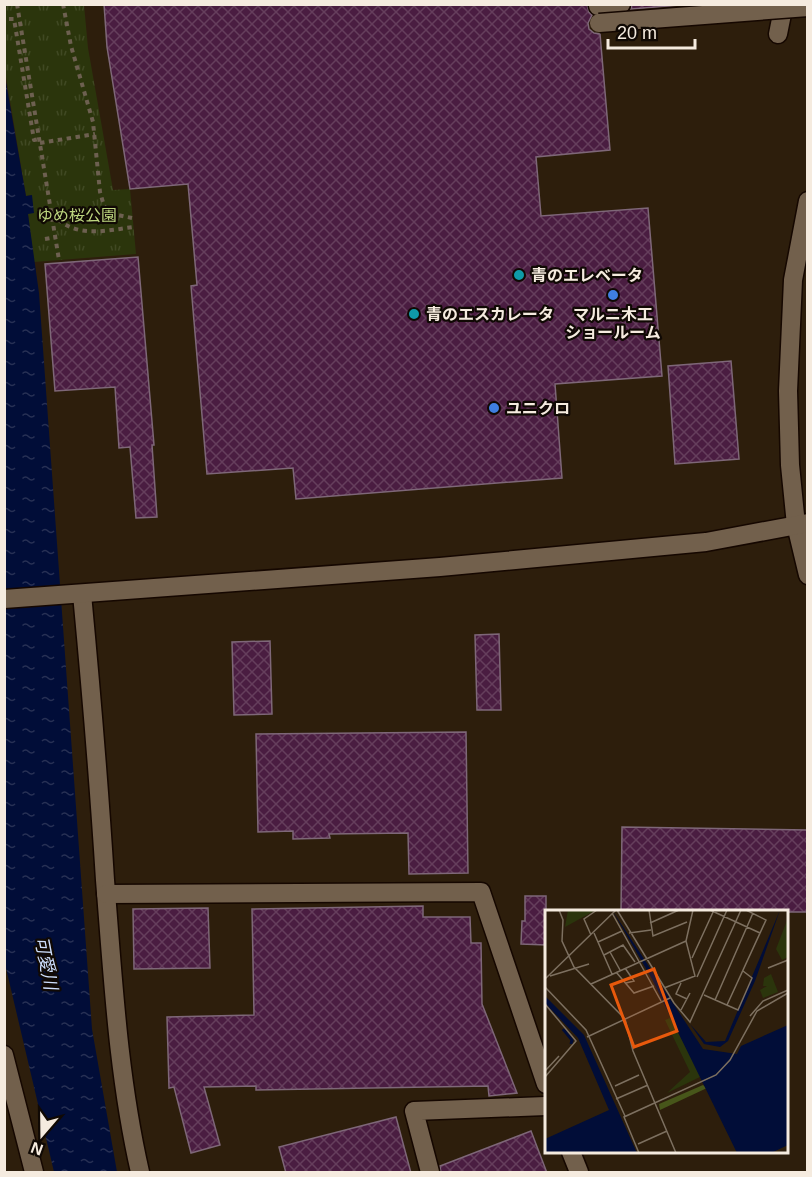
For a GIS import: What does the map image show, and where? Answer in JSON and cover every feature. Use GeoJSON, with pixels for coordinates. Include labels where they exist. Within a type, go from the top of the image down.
{"type":"FeatureCollection","features":[{"type":"Feature","properties":{"kind":"street"},"geometry":{"type":"LineString","coordinates":[[621,4],[599,15],[807,7]]}},
{"type":"Feature","properties":{"kind":"street"},"geometry":{"type":"LineString","coordinates":[[778,34],[784,4]]}},
{"type":"Feature","properties":{"kind":"street"},"geometry":{"type":"LineString","coordinates":[[807,201],[793,280],[788,391],[790,465],[802,524],[807,575]]}},
{"type":"Feature","properties":{"kind":"street"},"geometry":{"type":"LineString","coordinates":[[4,599],[440,567],[706,542],[802,524]]}},
{"type":"Feature","properties":{"kind":"street"},"geometry":{"type":"LineString","coordinates":[[74,595],[106,894],[116,1031],[129,1122],[140,1173]]}},
{"type":"Feature","properties":{"kind":"street"},"geometry":{"type":"LineString","coordinates":[[106,894],[482,892],[545,1081]]}},
{"type":"Feature","properties":{"kind":"street"},"geometry":{"type":"LineString","coordinates":[[4,1054],[34,1173]]}},
{"type":"Feature","properties":{"kind":"street"},"geometry":{"type":"LineString","coordinates":[[430,1173],[414,1111],[545,1106]]}},
{"type":"Feature","properties":{"kind":"street"},"geometry":{"type":"LineString","coordinates":[[571,1153],[579,1173]]}},
{"type":"Feature","properties":{"kind":"path"},"geometry":{"type":"LineString","coordinates":[[17,4],[59,260]]}},
{"type":"Feature","properties":{"kind":"path"},"geometry":{"type":"LineString","coordinates":[[63,4],[71,46],[95,134],[100,192],[104,206],[113,214],[132,218]]}},
{"type":"Feature","properties":{"kind":"path"},"geometry":{"type":"LineString","coordinates":[[9,19],[14,18],[34,140],[95,134]]}},
{"type":"Feature","properties":{"kind":"path"},"geometry":{"type":"LineString","coordinates":[[41,217],[52,214]]}},
{"type":"Feature","properties":{"kind":"path"},"geometry":{"type":"LineString","coordinates":[[52,214],[59,222],[84,232],[133,227]]}},
{"type":"Feature","properties":{"kind":"path"},"geometry":{"type":"LineString","coordinates":[[45,239],[56,237]]}},
{"type":"Feature","properties":{"kind":"green space","name":"ゆめ桜公園"},"geometry":{"type":"Polygon","coordinates":[[[4,5],[84,5],[88,48],[113,190],[130,189],[136,254],[34,262],[28,214],[31,195],[26,196],[5,71],[4,5]]]}},
{"type":"Feature","properties":{"kind":"water","name":"可愛川"},"geometry":{"type":"Polygon","coordinates":[[[4,71],[26,196],[32,195],[34,213],[28,214],[39,293],[92,1029],[117,1172],[54,1172],[5,964],[4,71]]]}},
{"type":"Feature","properties":{"kind":"building"},"geometry":{"type":"Polygon","coordinates":[[[104,4],[587,4],[592,15],[588,23],[589,29],[600,34],[610,150],[536,157],[541,216],[648,208],[662,376],[555,384],[562,478],[296,499],[293,468],[207,474],[191,286],[197,285],[188,184],[130,189],[107,47],[104,4]]]}},
{"type":"Feature","properties":{"kind":"building"},"geometry":{"type":"Polygon","coordinates":[[[632,4],[693,4],[631,9],[632,4]]]}},
{"type":"Feature","properties":{"kind":"building"},"geometry":{"type":"Polygon","coordinates":[[[138,257],[154,445],[152,445],[157,517],[136,518],[130,447],[119,448],[115,387],[55,391],[45,264],[138,257]]]}},
{"type":"Feature","properties":{"kind":"building"},"geometry":{"type":"Polygon","coordinates":[[[731,361],[739,459],[675,464],[668,366],[731,361]]]}},
{"type":"Feature","properties":{"kind":"building"},"geometry":{"type":"Polygon","coordinates":[[[499,634],[501,710],[477,710],[475,635],[499,634]]]}},
{"type":"Feature","properties":{"kind":"building"},"geometry":{"type":"Polygon","coordinates":[[[270,641],[272,714],[234,715],[232,642],[270,641]]]}},
{"type":"Feature","properties":{"kind":"building"},"geometry":{"type":"Polygon","coordinates":[[[466,732],[468,873],[409,874],[408,833],[329,834],[330,838],[293,839],[293,831],[258,832],[256,734],[466,732]]]}},
{"type":"Feature","properties":{"kind":"building"},"geometry":{"type":"Polygon","coordinates":[[[622,827],[807,830],[807,912],[621,910],[622,827]]]}},
{"type":"Feature","properties":{"kind":"building"},"geometry":{"type":"Polygon","coordinates":[[[525,896],[546,896],[545,945],[521,944],[522,921],[525,921],[525,896]]]}},
{"type":"Feature","properties":{"kind":"building"},"geometry":{"type":"Polygon","coordinates":[[[423,906],[423,917],[470,917],[471,943],[481,943],[482,1004],[517,1093],[489,1096],[488,1086],[256,1090],[256,1086],[204,1087],[220,1145],[191,1153],[174,1087],[169,1088],[167,1017],[254,1015],[252,909],[423,906]]]}},
{"type":"Feature","properties":{"kind":"building"},"geometry":{"type":"Polygon","coordinates":[[[208,908],[210,968],[134,969],[133,909],[208,908]]]}},
{"type":"Feature","properties":{"kind":"building"},"geometry":{"type":"Polygon","coordinates":[[[396,1117],[411,1173],[286,1173],[279,1147],[396,1117]]]}},
{"type":"Feature","properties":{"kind":"building"},"geometry":{"type":"Polygon","coordinates":[[[531,1131],[547,1173],[441,1173],[440,1166],[531,1131]]]}},
{"type":"Feature","properties":{"kind":"place","name":"青のエレベータ"},"geometry":{"type":"Point","coordinates":[519,275]}},
{"type":"Feature","properties":{"kind":"place","name":"マルニ木工 ショールーム"},"geometry":{"type":"Point","coordinates":[613,295]}},
{"type":"Feature","properties":{"kind":"place","name":"青のエスカレータ"},"geometry":{"type":"Point","coordinates":[414,314]}},
{"type":"Feature","properties":{"kind":"place","name":"ユニクロ"},"geometry":{"type":"Point","coordinates":[494,408]}}]}
